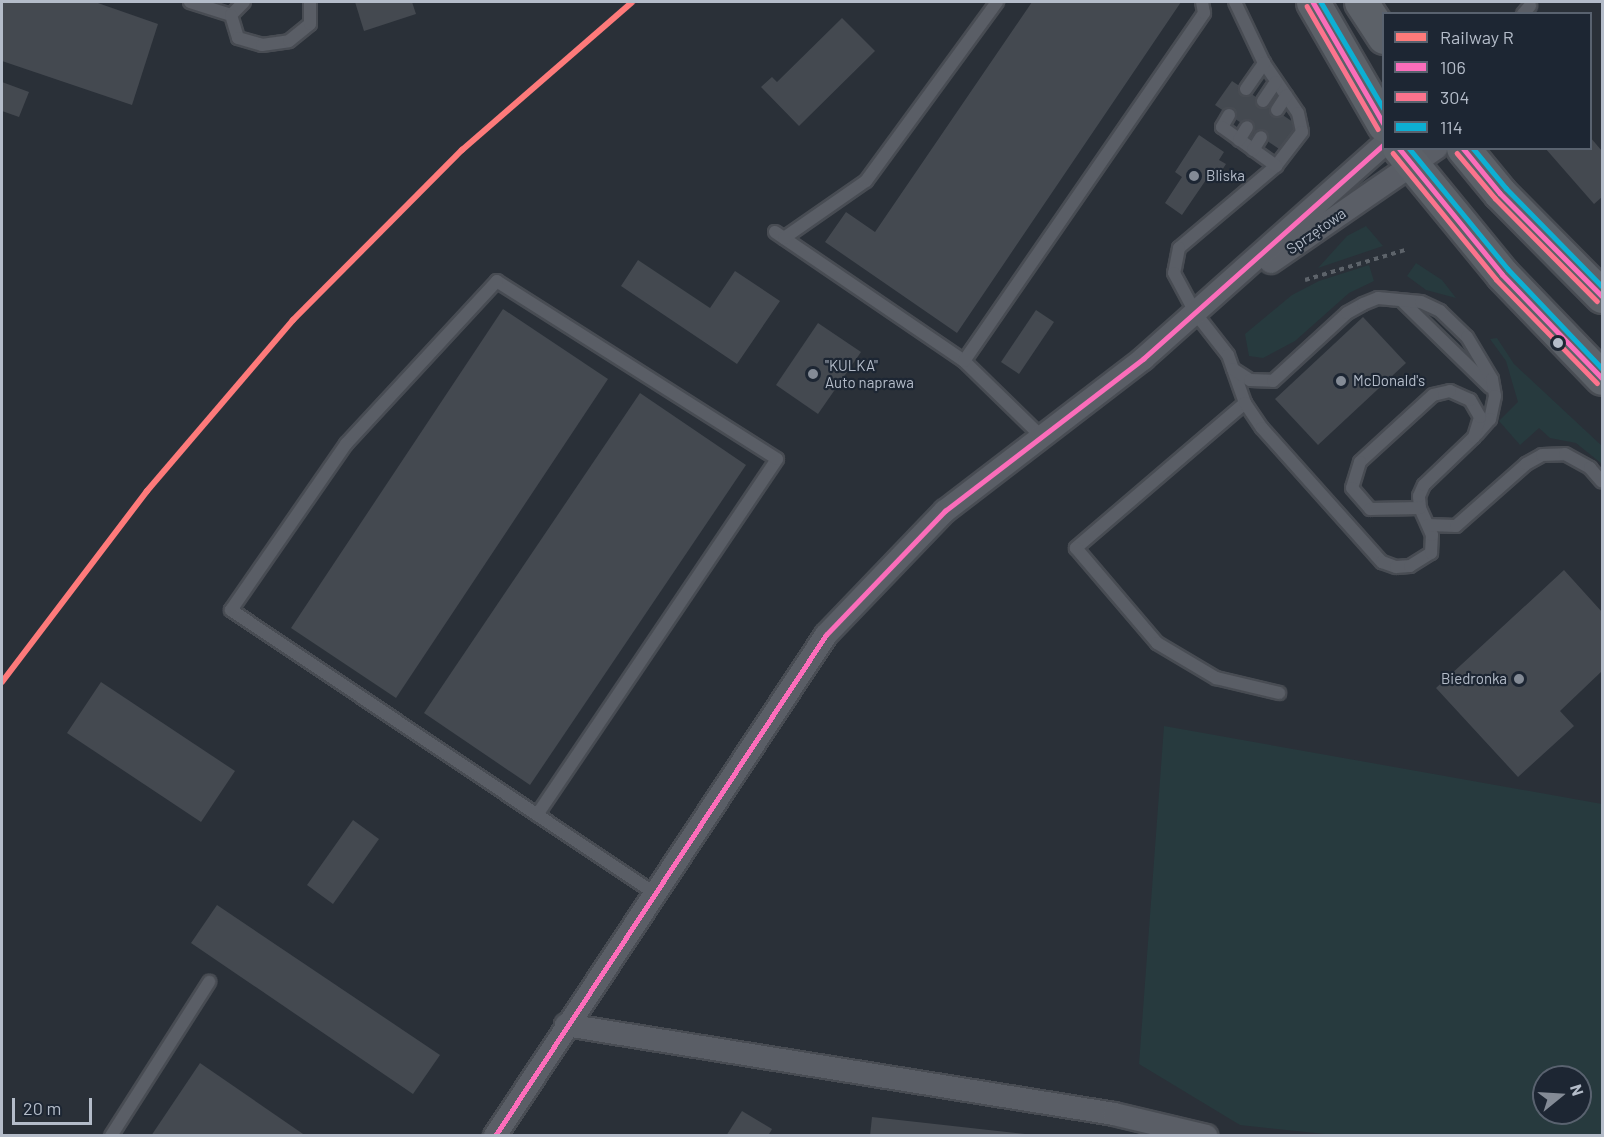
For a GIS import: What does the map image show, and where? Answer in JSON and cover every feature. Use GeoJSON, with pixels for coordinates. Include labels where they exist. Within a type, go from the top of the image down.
{"type":"FeatureCollection","features":[{"type":"Feature","properties":{"kind":"main road"},"geometry":{"type":"LineString","coordinates":[[1313,2],[1382,123]]}},
{"type":"Feature","properties":{"kind":"main road"},"geometry":{"type":"LineString","coordinates":[[1361,2],[1382,35]]}},
{"type":"Feature","properties":{"kind":"main road"},"geometry":{"type":"LineString","coordinates":[[1465,150],[1495,188],[1602,296]]}},
{"type":"Feature","properties":{"kind":"main road"},"geometry":{"type":"LineString","coordinates":[[1415,155],[1502,274],[1602,378]]}},
{"type":"Feature","properties":{"kind":"street","name":"Sprzętowa"},"geometry":{"type":"LineString","coordinates":[[1196,314],[1382,145]]}},
{"type":"Feature","properties":{"kind":"street","name":"Sprzętowa"},"geometry":{"type":"LineString","coordinates":[[495,1136],[566,1025],[826,635],[945,512],[1196,314],[1415,155]]}},
{"type":"Feature","properties":{"kind":"street"},"geometry":{"type":"LineString","coordinates":[[566,1025],[1114,1114],[1206,1136]]}},
{"type":"Feature","properties":{"kind":"lane"},"geometry":{"type":"LineString","coordinates":[[190,2],[231,15]]}},
{"type":"Feature","properties":{"kind":"lane"},"geometry":{"type":"LineString","coordinates":[[231,15],[244,2]]}},
{"type":"Feature","properties":{"kind":"lane"},"geometry":{"type":"LineString","coordinates":[[231,15],[238,38],[262,45],[289,42],[310,24],[310,2]]}},
{"type":"Feature","properties":{"kind":"lane"},"geometry":{"type":"LineString","coordinates":[[997,2],[867,181],[779,235],[964,361],[1042,437]]}},
{"type":"Feature","properties":{"kind":"lane"},"geometry":{"type":"LineString","coordinates":[[964,361],[1204,13],[1202,2]]}},
{"type":"Feature","properties":{"kind":"lane"},"geometry":{"type":"LineString","coordinates":[[1233,369],[1250,380],[1273,381],[1347,313],[1378,298],[1397,297],[1421,302],[1455,323],[1484,360],[1495,396],[1490,419],[1425,485],[1420,508],[1428,525],[1431,553],[1423,560],[1396,567],[1382,562],[1262,429],[1245,403],[1228,355],[1196,314],[1174,273],[1179,248],[1276,166],[1302,132],[1298,112],[1264,63],[1235,2]]}},
{"type":"Feature","properties":{"kind":"lane"},"geometry":{"type":"LineString","coordinates":[[1246,89],[1264,63]]}},
{"type":"Feature","properties":{"kind":"lane"},"geometry":{"type":"LineString","coordinates":[[1263,101],[1276,82]]}},
{"type":"Feature","properties":{"kind":"lane"},"geometry":{"type":"LineString","coordinates":[[1277,110],[1286,96]]}},
{"type":"Feature","properties":{"kind":"lane"},"geometry":{"type":"LineString","coordinates":[[1229,115],[1222,127],[1276,166]]}},
{"type":"Feature","properties":{"kind":"lane"},"geometry":{"type":"LineString","coordinates":[[1239,140],[1247,127]]}},
{"type":"Feature","properties":{"kind":"lane"},"geometry":{"type":"LineString","coordinates":[[1253,150],[1261,137]]}},
{"type":"Feature","properties":{"kind":"lane"},"geometry":{"type":"LineString","coordinates":[[537,815],[777,459],[497,281],[346,444],[231,610],[537,815],[654,893]]}},
{"type":"Feature","properties":{"kind":"lane"},"geometry":{"type":"LineString","coordinates":[[1397,297],[1486,378],[1495,396]]}},
{"type":"Feature","properties":{"kind":"lane"},"geometry":{"type":"LineString","coordinates":[[1420,508],[1370,509],[1352,488],[1360,462],[1433,395],[1450,391],[1470,400],[1479,417],[1474,437]]}},
{"type":"Feature","properties":{"kind":"lane"},"geometry":{"type":"LineString","coordinates":[[1245,403],[1076,548],[1157,643],[1216,678],[1279,693]]}},
{"type":"Feature","properties":{"kind":"lane"},"geometry":{"type":"LineString","coordinates":[[1428,525],[1456,526],[1526,464],[1542,455],[1565,454],[1590,468],[1602,482]]}},
{"type":"Feature","properties":{"kind":"lane"},"geometry":{"type":"LineString","coordinates":[[111,1136],[209,982]]}},
{"type":"Feature","properties":{"kind":"path"},"geometry":{"type":"LineString","coordinates":[[1305,280],[1405,250]]}},
{"type":"Feature","properties":{"kind":"green space"},"geometry":{"type":"Polygon","coordinates":[[[1366,226],[1383,246],[1318,268],[1347,236],[1366,226]]]}},
{"type":"Feature","properties":{"kind":"green space"},"geometry":{"type":"Polygon","coordinates":[[[1416,263],[1442,280],[1456,298],[1426,290],[1407,276],[1416,263]]]}},
{"type":"Feature","properties":{"kind":"green space"},"geometry":{"type":"Polygon","coordinates":[[[1369,265],[1374,281],[1349,293],[1295,341],[1263,358],[1249,356],[1245,334],[1292,295],[1319,281],[1369,265]]]}},
{"type":"Feature","properties":{"kind":"green space"},"geometry":{"type":"Polygon","coordinates":[[[1497,338],[1514,364],[1602,446],[1602,464],[1576,443],[1550,438],[1539,428],[1520,445],[1499,421],[1518,402],[1506,361],[1490,339],[1497,338]]]}},
{"type":"Feature","properties":{"kind":"green space"},"geometry":{"type":"Polygon","coordinates":[[[1164,726],[1602,804],[1602,1135],[1344,1136],[1240,1125],[1139,1064],[1164,726]]]}},
{"type":"Feature","properties":{"kind":"building"},"geometry":{"type":"Polygon","coordinates":[[[2,2],[95,2],[158,24],[132,105],[2,61],[2,2]]]}},
{"type":"Feature","properties":{"kind":"building"},"geometry":{"type":"Polygon","coordinates":[[[355,2],[412,2],[416,14],[364,31],[355,2]]]}},
{"type":"Feature","properties":{"kind":"building"},"geometry":{"type":"Polygon","coordinates":[[[1032,2],[1181,2],[957,333],[825,242],[846,212],[875,232],[1032,2]]]}},
{"type":"Feature","properties":{"kind":"building"},"geometry":{"type":"Polygon","coordinates":[[[842,18],[875,51],[799,126],[761,87],[772,77],[777,82],[842,18]]]}},
{"type":"Feature","properties":{"kind":"building"},"geometry":{"type":"Polygon","coordinates":[[[1232,81],[1299,126],[1282,151],[1215,105],[1232,81]]]}},
{"type":"Feature","properties":{"kind":"building"},"geometry":{"type":"Polygon","coordinates":[[[2,82],[29,92],[19,117],[2,111],[2,82]]]}},
{"type":"Feature","properties":{"kind":"building","name":"Bliska"},"geometry":{"type":"Polygon","coordinates":[[[1199,135],[1224,152],[1219,160],[1226,164],[1217,178],[1210,174],[1182,215],[1165,203],[1182,177],[1175,172],[1199,135]]]}},
{"type":"Feature","properties":{"kind":"building"},"geometry":{"type":"Polygon","coordinates":[[[1592,139],[1602,151],[1602,197],[1594,204],[1547,150],[1592,150],[1592,139]]]}},
{"type":"Feature","properties":{"kind":"building"},"geometry":{"type":"Polygon","coordinates":[[[638,260],[710,308],[735,271],[780,301],[737,364],[621,286],[638,260]]]}},
{"type":"Feature","properties":{"kind":"building"},"geometry":{"type":"Polygon","coordinates":[[[503,309],[608,379],[396,698],[291,628],[503,309]]]}},
{"type":"Feature","properties":{"kind":"building"},"geometry":{"type":"Polygon","coordinates":[[[1036,310],[1054,322],[1019,374],[1001,362],[1036,310]]]}},
{"type":"Feature","properties":{"kind":"building","name":"McDonald's"},"geometry":{"type":"Polygon","coordinates":[[[1363,317],[1406,363],[1318,445],[1275,399],[1363,317]]]}},
{"type":"Feature","properties":{"kind":"building"},"geometry":{"type":"Polygon","coordinates":[[[818,323],[861,352],[818,414],[776,385],[818,323]]]}},
{"type":"Feature","properties":{"kind":"building"},"geometry":{"type":"Polygon","coordinates":[[[640,393],[746,465],[530,785],[424,713],[640,393]]]}},
{"type":"Feature","properties":{"kind":"building","name":"Biedronka"},"geometry":{"type":"Polygon","coordinates":[[[1564,570],[1602,612],[1602,671],[1560,711],[1574,726],[1518,777],[1436,688],[1564,570]]]}},
{"type":"Feature","properties":{"kind":"building"},"geometry":{"type":"Polygon","coordinates":[[[101,682],[235,771],[201,822],[67,733],[101,682]]]}},
{"type":"Feature","properties":{"kind":"building"},"geometry":{"type":"Polygon","coordinates":[[[353,820],[379,839],[333,904],[307,885],[353,820]]]}},
{"type":"Feature","properties":{"kind":"building"},"geometry":{"type":"Polygon","coordinates":[[[217,905],[440,1055],[413,1094],[191,943],[217,905]]]}},
{"type":"Feature","properties":{"kind":"building"},"geometry":{"type":"Polygon","coordinates":[[[200,1063],[306,1136],[151,1136],[200,1063]]]}},
{"type":"Feature","properties":{"kind":"building"},"geometry":{"type":"Polygon","coordinates":[[[742,1111],[772,1129],[768,1136],[726,1136],[742,1111]]]}},
{"type":"Feature","properties":{"kind":"building"},"geometry":{"type":"Polygon","coordinates":[[[872,1117],[1025,1134],[1025,1136],[870,1136],[872,1117]]]}},
{"type":"Feature","properties":{"kind":"rail line","name":"R"},"geometry":{"type":"LineString","coordinates":[[2,682],[147,491],[293,320],[462,150],[632,2]]}},
{"type":"Feature","properties":{"kind":"transit line","name":"106"},"geometry":{"type":"LineString","coordinates":[[1313,2],[1382,121]]}},
{"type":"Feature","properties":{"kind":"transit line","name":"114"},"geometry":{"type":"LineString","coordinates":[[1321,2],[1382,106]]}},
{"type":"Feature","properties":{"kind":"transit line","name":"304"},"geometry":{"type":"LineString","coordinates":[[1307,6],[1378,129]]}},
{"type":"Feature","properties":{"kind":"transit line","name":"106"},"geometry":{"type":"LineString","coordinates":[[495,1136],[826,635],[945,511],[1143,359],[1382,146]]}},
{"type":"Feature","properties":{"kind":"transit line","name":"106"},"geometry":{"type":"LineString","coordinates":[[1401,150],[1502,274],[1602,378]]}},
{"type":"Feature","properties":{"kind":"transit line","name":"114"},"geometry":{"type":"LineString","coordinates":[[1411,150],[1508,269],[1602,368]]}},
{"type":"Feature","properties":{"kind":"transit line","name":"106"},"geometry":{"type":"LineString","coordinates":[[1465,150],[1500,193],[1602,296]]}},
{"type":"Feature","properties":{"kind":"transit line","name":"114"},"geometry":{"type":"LineString","coordinates":[[1475,150],[1506,188],[1602,286]]}},
{"type":"Feature","properties":{"kind":"transit line","name":"304"},"geometry":{"type":"LineString","coordinates":[[1393,153],[1496,279],[1597,383]]}},
{"type":"Feature","properties":{"kind":"transit line","name":"304"},"geometry":{"type":"LineString","coordinates":[[1457,153],[1495,198],[1597,301]]}},
{"type":"Feature","properties":{"kind":"place","name":"Bliska"},"geometry":{"type":"Point","coordinates":[1194,176]}},
{"type":"Feature","properties":{"kind":"place","name":"\"KULKA\" Auto naprawa"},"geometry":{"type":"Point","coordinates":[813,374]}},
{"type":"Feature","properties":{"kind":"place","name":"McDonald's"},"geometry":{"type":"Point","coordinates":[1341,381]}},
{"type":"Feature","properties":{"kind":"place","name":"Biedronka"},"geometry":{"type":"Point","coordinates":[1519,679]}}]}
